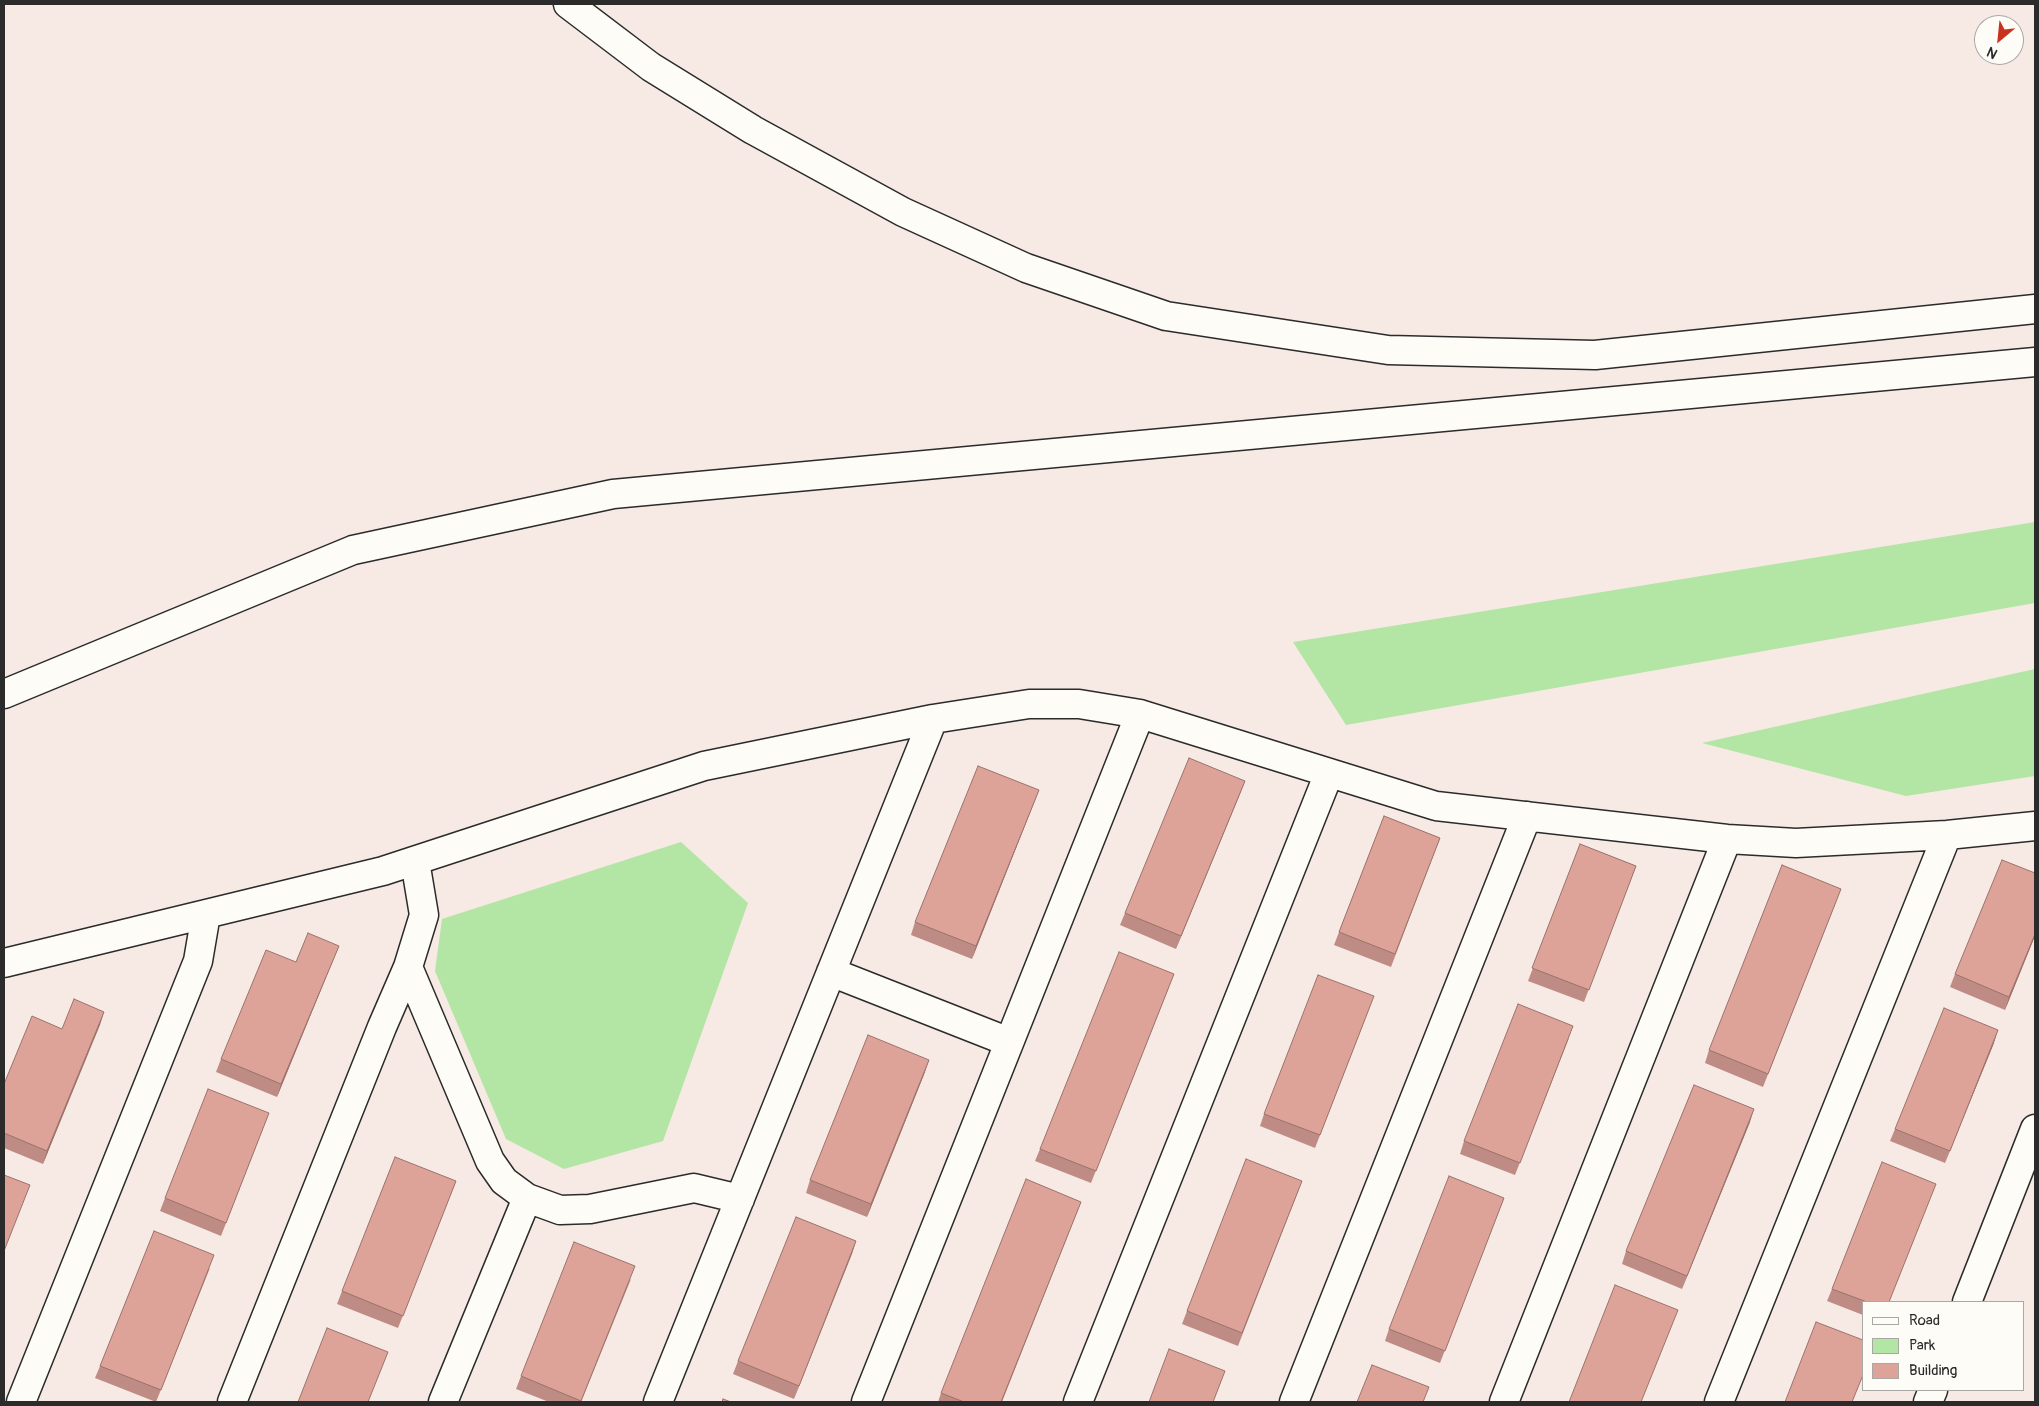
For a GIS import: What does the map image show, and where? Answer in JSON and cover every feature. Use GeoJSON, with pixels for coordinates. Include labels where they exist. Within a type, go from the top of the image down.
{"type":"FeatureCollection","features":[{"type":"Feature","properties":{"kind":"main road"},"geometry":{"type":"LineString","coordinates":[[568,4],[651,67],[753,130],[903,212],[1026,268],[1166,316],[1388,350],[1595,355],[2035,309]]}},
{"type":"Feature","properties":{"kind":"main road"},"geometry":{"type":"LineString","coordinates":[[4,694],[353,550],[613,494],[2035,362]]}},
{"type":"Feature","properties":{"kind":"main road"},"geometry":{"type":"LineString","coordinates":[[4,963],[383,871],[704,766],[934,719],[1029,704],[1079,704],[1140,714],[1436,806],[1727,839],[1796,843],[1948,834],[2035,826]]}},
{"type":"Feature","properties":{"kind":"main road"},"geometry":{"type":"LineString","coordinates":[[866,1402],[1140,714]]}},
{"type":"Feature","properties":{"kind":"main road"},"geometry":{"type":"LineString","coordinates":[[658,1402],[934,719]]}},
{"type":"Feature","properties":{"kind":"main road"},"geometry":{"type":"LineString","coordinates":[[1078,1402],[1329,773]]}},
{"type":"Feature","properties":{"kind":"main road"},"geometry":{"type":"LineString","coordinates":[[1294,1402],[1527,816]]}},
{"type":"Feature","properties":{"kind":"main road"},"geometry":{"type":"LineString","coordinates":[[1719,1402],[1948,834]]}},
{"type":"Feature","properties":{"kind":"main road"},"geometry":{"type":"LineString","coordinates":[[1504,1402],[1727,839]]}},
{"type":"Feature","properties":{"kind":"main road"},"geometry":{"type":"LineString","coordinates":[[232,1402],[382,1027],[408,967],[424,915],[415,861]]}},
{"type":"Feature","properties":{"kind":"main road"},"geometry":{"type":"LineString","coordinates":[[21,1402],[198,961],[206,914]]}},
{"type":"Feature","properties":{"kind":"main road"},"geometry":{"type":"LineString","coordinates":[[408,967],[490,1161],[504,1181],[527,1198],[560,1210],[590,1209],[694,1188],[740,1199]]}},
{"type":"Feature","properties":{"kind":"main road"},"geometry":{"type":"LineString","coordinates":[[831,972],[1009,1042]]}},
{"type":"Feature","properties":{"kind":"main road"},"geometry":{"type":"LineString","coordinates":[[1967,1301],[2035,1129]]}},
{"type":"Feature","properties":{"kind":"main road"},"geometry":{"type":"LineString","coordinates":[[443,1402],[527,1198]]}},
{"type":"Feature","properties":{"kind":"green space"},"geometry":{"type":"Polygon","coordinates":[[[2035,522],[2035,603],[1346,725],[1293,642],[2035,522]]]}},
{"type":"Feature","properties":{"kind":"green space"},"geometry":{"type":"Polygon","coordinates":[[[2035,669],[2035,776],[1906,796],[1702,743],[2035,669]]]}},
{"type":"Feature","properties":{"kind":"green space"},"geometry":{"type":"Polygon","coordinates":[[[681,842],[748,903],[663,1141],[564,1169],[506,1139],[435,971],[442,919],[681,842]]]}},
{"type":"Feature","properties":{"kind":"building"},"geometry":{"type":"Polygon","coordinates":[[[1189,758],[1245,781],[1181,936],[1125,913],[1189,758]]]}},
{"type":"Feature","properties":{"kind":"building"},"geometry":{"type":"Polygon","coordinates":[[[978,766],[1039,790],[976,946],[915,922],[978,766]]]}},
{"type":"Feature","properties":{"kind":"building"},"geometry":{"type":"Polygon","coordinates":[[[1384,816],[1440,838],[1395,954],[1339,932],[1384,816]]]}},
{"type":"Feature","properties":{"kind":"building"},"geometry":{"type":"Polygon","coordinates":[[[1580,844],[1636,866],[1589,990],[1532,968],[1580,844]]]}},
{"type":"Feature","properties":{"kind":"building"},"geometry":{"type":"Polygon","coordinates":[[[2002,860],[2035,873],[2035,934],[2009,997],[1955,974],[2002,860]]]}},
{"type":"Feature","properties":{"kind":"building"},"geometry":{"type":"Polygon","coordinates":[[[1782,865],[1841,889],[1768,1074],[1709,1050],[1782,865]]]}},
{"type":"Feature","properties":{"kind":"building"},"geometry":{"type":"Polygon","coordinates":[[[308,933],[339,946],[281,1084],[221,1059],[266,950],[296,962],[308,933]]]}},
{"type":"Feature","properties":{"kind":"building"},"geometry":{"type":"Polygon","coordinates":[[[1119,952],[1174,974],[1096,1171],[1040,1149],[1119,952]]]}},
{"type":"Feature","properties":{"kind":"building"},"geometry":{"type":"Polygon","coordinates":[[[1318,975],[1374,996],[1320,1135],[1264,1114],[1318,975]]]}},
{"type":"Feature","properties":{"kind":"building"},"geometry":{"type":"Polygon","coordinates":[[[74,999],[104,1012],[47,1151],[4,1133],[4,1084],[32,1016],[62,1029],[74,999]]]}},
{"type":"Feature","properties":{"kind":"building"},"geometry":{"type":"Polygon","coordinates":[[[1518,1004],[1573,1026],[1520,1163],[1464,1141],[1518,1004]]]}},
{"type":"Feature","properties":{"kind":"building"},"geometry":{"type":"Polygon","coordinates":[[[1944,1008],[1998,1030],[1950,1151],[1895,1129],[1944,1008]]]}},
{"type":"Feature","properties":{"kind":"building"},"geometry":{"type":"Polygon","coordinates":[[[868,1035],[929,1060],[871,1204],[810,1180],[868,1035]]]}},
{"type":"Feature","properties":{"kind":"building"},"geometry":{"type":"Polygon","coordinates":[[[1694,1085],[1754,1109],[1687,1276],[1626,1251],[1694,1085]]]}},
{"type":"Feature","properties":{"kind":"building"},"geometry":{"type":"Polygon","coordinates":[[[208,1089],[269,1113],[226,1223],[165,1198],[208,1089]]]}},
{"type":"Feature","properties":{"kind":"building"},"geometry":{"type":"Polygon","coordinates":[[[395,1157],[456,1181],[403,1316],[342,1291],[395,1157]]]}},
{"type":"Feature","properties":{"kind":"building"},"geometry":{"type":"Polygon","coordinates":[[[1246,1159],[1302,1181],[1242,1333],[1187,1311],[1246,1159]]]}},
{"type":"Feature","properties":{"kind":"building"},"geometry":{"type":"Polygon","coordinates":[[[1882,1162],[1936,1184],[1889,1301],[1864,1301],[1832,1289],[1882,1162]]]}},
{"type":"Feature","properties":{"kind":"building"},"geometry":{"type":"Polygon","coordinates":[[[4,1175],[30,1185],[4,1251],[4,1175]]]}},
{"type":"Feature","properties":{"kind":"building"},"geometry":{"type":"Polygon","coordinates":[[[1449,1176],[1504,1198],[1445,1351],[1389,1329],[1449,1176]]]}},
{"type":"Feature","properties":{"kind":"building"},"geometry":{"type":"Polygon","coordinates":[[[1026,1179],[1081,1202],[1001,1402],[964,1402],[941,1393],[1026,1179]]]}},
{"type":"Feature","properties":{"kind":"building"},"geometry":{"type":"Polygon","coordinates":[[[796,1217],[856,1241],[799,1386],[738,1361],[796,1217]]]}},
{"type":"Feature","properties":{"kind":"building"},"geometry":{"type":"Polygon","coordinates":[[[154,1231],[214,1255],[161,1390],[100,1366],[154,1231]]]}},
{"type":"Feature","properties":{"kind":"building"},"geometry":{"type":"Polygon","coordinates":[[[574,1242],[635,1266],[581,1401],[521,1376],[574,1242]]]}},
{"type":"Feature","properties":{"kind":"building"},"geometry":{"type":"Polygon","coordinates":[[[1615,1285],[1678,1310],[1641,1402],[1569,1402],[1615,1285]]]}},
{"type":"Feature","properties":{"kind":"building"},"geometry":{"type":"Polygon","coordinates":[[[1816,1322],[1862,1340],[1862,1377],[1852,1402],[1785,1402],[1816,1322]]]}},
{"type":"Feature","properties":{"kind":"building"},"geometry":{"type":"Polygon","coordinates":[[[327,1328],[388,1352],[368,1402],[298,1402],[327,1328]]]}},
{"type":"Feature","properties":{"kind":"building"},"geometry":{"type":"Polygon","coordinates":[[[1169,1349],[1225,1371],[1213,1402],[1149,1402],[1169,1349]]]}},
{"type":"Feature","properties":{"kind":"building"},"geometry":{"type":"Polygon","coordinates":[[[1372,1365],[1429,1387],[1423,1402],[1357,1402],[1372,1365]]]}}]}
